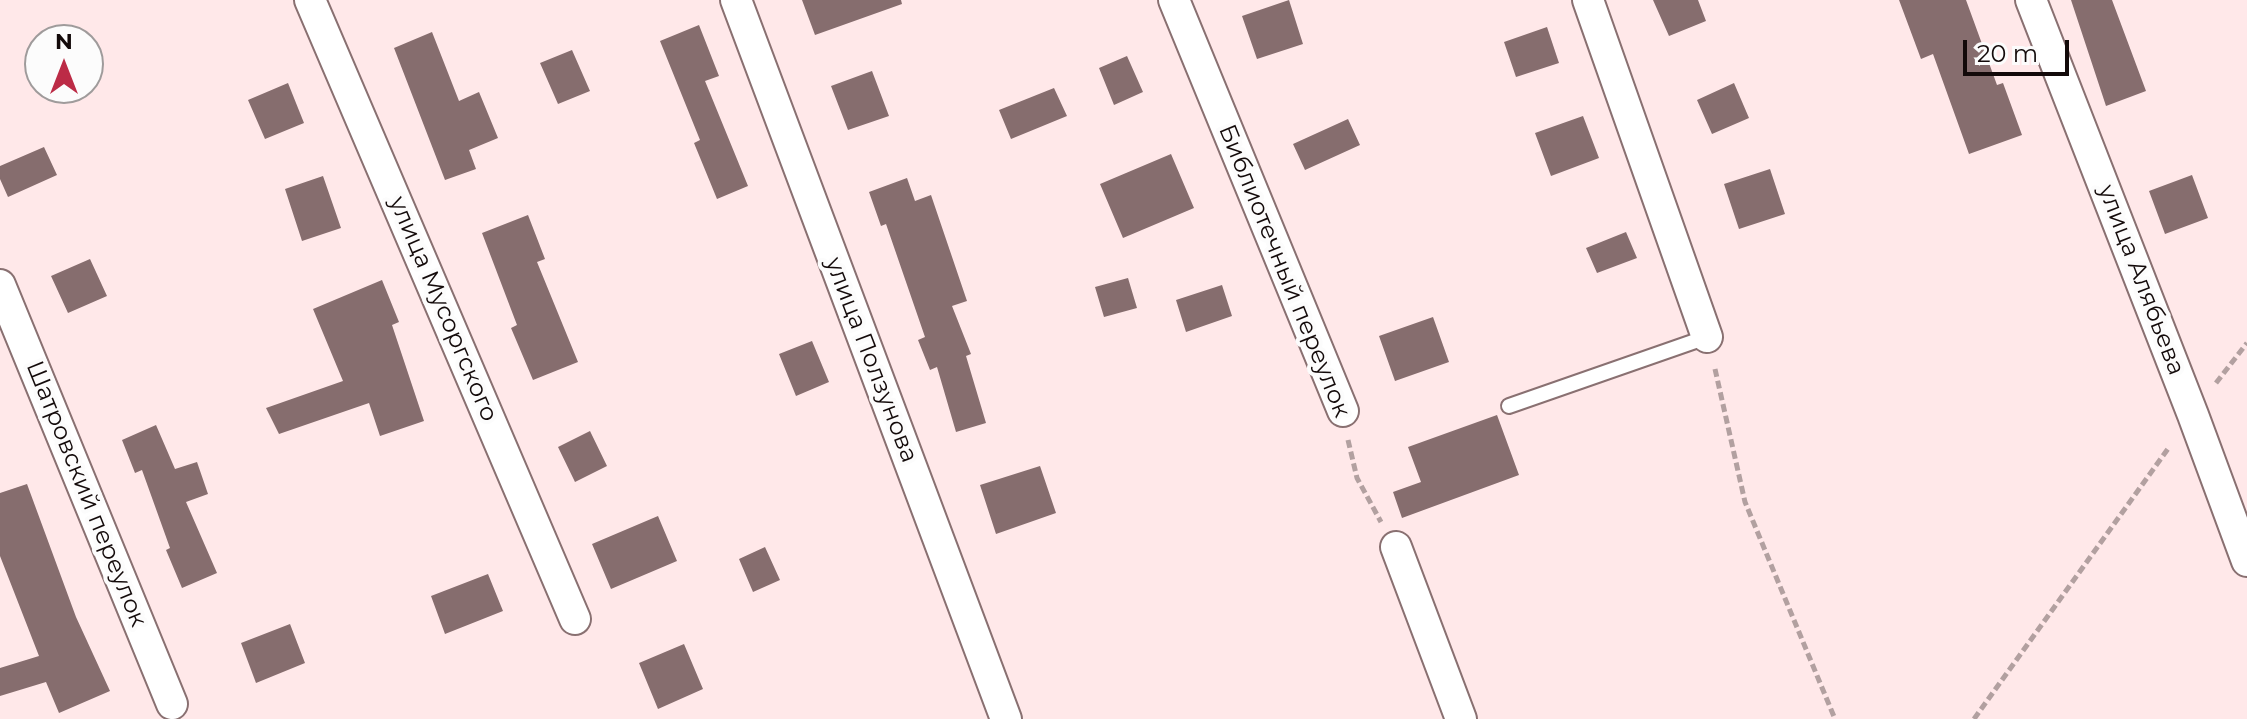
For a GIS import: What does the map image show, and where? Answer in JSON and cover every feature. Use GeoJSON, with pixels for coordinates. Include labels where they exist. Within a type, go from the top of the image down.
{"type":"FeatureCollection","features":[{"type":"Feature","properties":{"kind":"street","name":"улица Мусоргского"},"geometry":{"type":"LineString","coordinates":[[310,0],[575,619]]}},
{"type":"Feature","properties":{"kind":"street","name":"улица Ползунова"},"geometry":{"type":"LineString","coordinates":[[736,0],[1006,719]]}},
{"type":"Feature","properties":{"kind":"street","name":"Библиотечный переулок"},"geometry":{"type":"LineString","coordinates":[[1174,0],[1343,411]]}},
{"type":"Feature","properties":{"kind":"street"},"geometry":{"type":"LineString","coordinates":[[1588,0],[1707,337]]}},
{"type":"Feature","properties":{"kind":"street","name":"улица Алябьева"},"geometry":{"type":"LineString","coordinates":[[2031,0],[2247,561]]}},
{"type":"Feature","properties":{"kind":"street","name":"Шатровский переулок"},"geometry":{"type":"LineString","coordinates":[[0,285],[172,704]]}},
{"type":"Feature","properties":{"kind":"street"},"geometry":{"type":"LineString","coordinates":[[1396,547],[1461,719]]}},
{"type":"Feature","properties":{"kind":"lane"},"geometry":{"type":"LineString","coordinates":[[1509,406],[1707,337]]}},
{"type":"Feature","properties":{"kind":"path"},"geometry":{"type":"LineString","coordinates":[[1707,337],[1745,502],[1835,719]]}},
{"type":"Feature","properties":{"kind":"path"},"geometry":{"type":"LineString","coordinates":[[1974,719],[2247,343]]}},
{"type":"Feature","properties":{"kind":"path","name":"Библиотечный переулок"},"geometry":{"type":"LineString","coordinates":[[1343,411],[1357,478],[1368,503],[1396,547]]}},
{"type":"Feature","properties":{"kind":"building"},"geometry":{"type":"Polygon","coordinates":[[[802,0],[901,0],[902,4],[815,35],[802,0]]]}},
{"type":"Feature","properties":{"kind":"building"},"geometry":{"type":"Polygon","coordinates":[[[1289,0],[1303,44],[1257,59],[1242,16],[1289,0]]]}},
{"type":"Feature","properties":{"kind":"building"},"geometry":{"type":"Polygon","coordinates":[[[1653,0],[1698,0],[1706,21],[1669,36],[1653,0]]]}},
{"type":"Feature","properties":{"kind":"building"},"geometry":{"type":"Polygon","coordinates":[[[1899,0],[1966,0],[1997,85],[2003,83],[2022,135],[1969,154],[1933,54],[1921,59],[1899,0]]]}},
{"type":"Feature","properties":{"kind":"building"},"geometry":{"type":"Polygon","coordinates":[[[2071,0],[2112,0],[2146,91],[2106,106],[2071,0]]]}},
{"type":"Feature","properties":{"kind":"building"},"geometry":{"type":"Polygon","coordinates":[[[699,25],[719,76],[705,81],[748,186],[717,199],[694,143],[700,140],[660,41],[699,25]]]}},
{"type":"Feature","properties":{"kind":"building"},"geometry":{"type":"Polygon","coordinates":[[[1547,27],[1559,63],[1516,77],[1504,42],[1547,27]]]}},
{"type":"Feature","properties":{"kind":"building"},"geometry":{"type":"Polygon","coordinates":[[[432,32],[459,101],[479,92],[498,138],[469,150],[476,169],[445,180],[394,48],[432,32]]]}},
{"type":"Feature","properties":{"kind":"building"},"geometry":{"type":"Polygon","coordinates":[[[572,50],[590,91],[558,104],[540,63],[572,50]]]}},
{"type":"Feature","properties":{"kind":"building"},"geometry":{"type":"Polygon","coordinates":[[[1127,56],[1143,92],[1114,105],[1099,68],[1127,56]]]}},
{"type":"Feature","properties":{"kind":"building"},"geometry":{"type":"Polygon","coordinates":[[[872,71],[889,116],[848,130],[831,86],[872,71]]]}},
{"type":"Feature","properties":{"kind":"building"},"geometry":{"type":"Polygon","coordinates":[[[288,83],[304,123],[265,139],[248,100],[288,83]]]}},
{"type":"Feature","properties":{"kind":"building"},"geometry":{"type":"Polygon","coordinates":[[[1734,83],[1749,118],[1712,134],[1697,100],[1734,83]]]}},
{"type":"Feature","properties":{"kind":"building"},"geometry":{"type":"Polygon","coordinates":[[[1054,88],[1067,116],[1011,139],[999,110],[1054,88]]]}},
{"type":"Feature","properties":{"kind":"building"},"geometry":{"type":"Polygon","coordinates":[[[1583,116],[1599,158],[1551,176],[1535,133],[1583,116]]]}},
{"type":"Feature","properties":{"kind":"building"},"geometry":{"type":"Polygon","coordinates":[[[1348,119],[1360,145],[1305,170],[1293,144],[1348,119]]]}},
{"type":"Feature","properties":{"kind":"building"},"geometry":{"type":"Polygon","coordinates":[[[44,147],[57,175],[8,197],[0,179],[0,166],[44,147]]]}},
{"type":"Feature","properties":{"kind":"building"},"geometry":{"type":"Polygon","coordinates":[[[1171,154],[1194,208],[1123,238],[1100,184],[1171,154]]]}},
{"type":"Feature","properties":{"kind":"building"},"geometry":{"type":"Polygon","coordinates":[[[1770,169],[1785,214],[1739,229],[1724,184],[1770,169]]]}},
{"type":"Feature","properties":{"kind":"building"},"geometry":{"type":"Polygon","coordinates":[[[2192,175],[2208,218],[2165,234],[2149,191],[2192,175]]]}},
{"type":"Feature","properties":{"kind":"building"},"geometry":{"type":"Polygon","coordinates":[[[323,176],[341,228],[302,241],[285,189],[323,176]]]}},
{"type":"Feature","properties":{"kind":"building"},"geometry":{"type":"Polygon","coordinates":[[[907,178],[915,201],[931,195],[967,301],[952,306],[971,354],[966,356],[986,423],[956,432],[937,367],[930,370],[918,340],[925,337],[886,224],[881,226],[869,192],[907,178]]]}},
{"type":"Feature","properties":{"kind":"building"},"geometry":{"type":"Polygon","coordinates":[[[528,215],[545,259],[537,262],[578,362],[533,380],[511,328],[517,325],[482,233],[528,215]]]}},
{"type":"Feature","properties":{"kind":"building"},"geometry":{"type":"Polygon","coordinates":[[[1626,232],[1637,258],[1597,273],[1586,248],[1626,232]]]}},
{"type":"Feature","properties":{"kind":"building"},"geometry":{"type":"Polygon","coordinates":[[[90,259],[107,296],[68,313],[51,276],[90,259]]]}},
{"type":"Feature","properties":{"kind":"building"},"geometry":{"type":"Polygon","coordinates":[[[1128,278],[1137,308],[1104,317],[1095,287],[1128,278]]]}},
{"type":"Feature","properties":{"kind":"building"},"geometry":{"type":"Polygon","coordinates":[[[382,280],[399,322],[392,325],[424,421],[380,436],[369,403],[279,434],[266,408],[343,381],[313,309],[382,280]]]}},
{"type":"Feature","properties":{"kind":"building"},"geometry":{"type":"Polygon","coordinates":[[[1222,285],[1232,316],[1186,332],[1176,300],[1222,285]]]}},
{"type":"Feature","properties":{"kind":"building"},"geometry":{"type":"Polygon","coordinates":[[[1433,317],[1449,362],[1395,381],[1379,336],[1433,317]]]}},
{"type":"Feature","properties":{"kind":"building"},"geometry":{"type":"Polygon","coordinates":[[[812,341],[829,382],[796,396],[779,354],[812,341]]]}},
{"type":"Feature","properties":{"kind":"building"},"geometry":{"type":"Polygon","coordinates":[[[1497,415],[1519,475],[1402,518],[1393,492],[1421,482],[1408,447],[1497,415]]]}},
{"type":"Feature","properties":{"kind":"building"},"geometry":{"type":"Polygon","coordinates":[[[156,425],[175,469],[197,462],[208,494],[186,502],[217,573],[182,588],[166,550],[170,548],[142,470],[135,473],[122,440],[156,425]]]}},
{"type":"Feature","properties":{"kind":"building"},"geometry":{"type":"Polygon","coordinates":[[[590,431],[607,466],[575,482],[558,447],[590,431]]]}},
{"type":"Feature","properties":{"kind":"building"},"geometry":{"type":"Polygon","coordinates":[[[1040,466],[1056,513],[996,534],[980,485],[1040,466]]]}},
{"type":"Feature","properties":{"kind":"building"},"geometry":{"type":"Polygon","coordinates":[[[27,484],[76,617],[110,691],[59,713],[46,682],[0,696],[0,668],[39,656],[0,556],[0,493],[27,484]]]}},
{"type":"Feature","properties":{"kind":"building"},"geometry":{"type":"Polygon","coordinates":[[[658,516],[677,561],[611,589],[592,544],[658,516]]]}},
{"type":"Feature","properties":{"kind":"building"},"geometry":{"type":"Polygon","coordinates":[[[765,547],[780,580],[753,592],[739,559],[765,547]]]}},
{"type":"Feature","properties":{"kind":"building"},"geometry":{"type":"Polygon","coordinates":[[[488,574],[503,611],[445,634],[431,596],[488,574]]]}},
{"type":"Feature","properties":{"kind":"building"},"geometry":{"type":"Polygon","coordinates":[[[290,624],[305,663],[256,683],[241,643],[290,624]]]}},
{"type":"Feature","properties":{"kind":"building"},"geometry":{"type":"Polygon","coordinates":[[[684,644],[703,689],[658,709],[639,663],[684,644]]]}}]}
